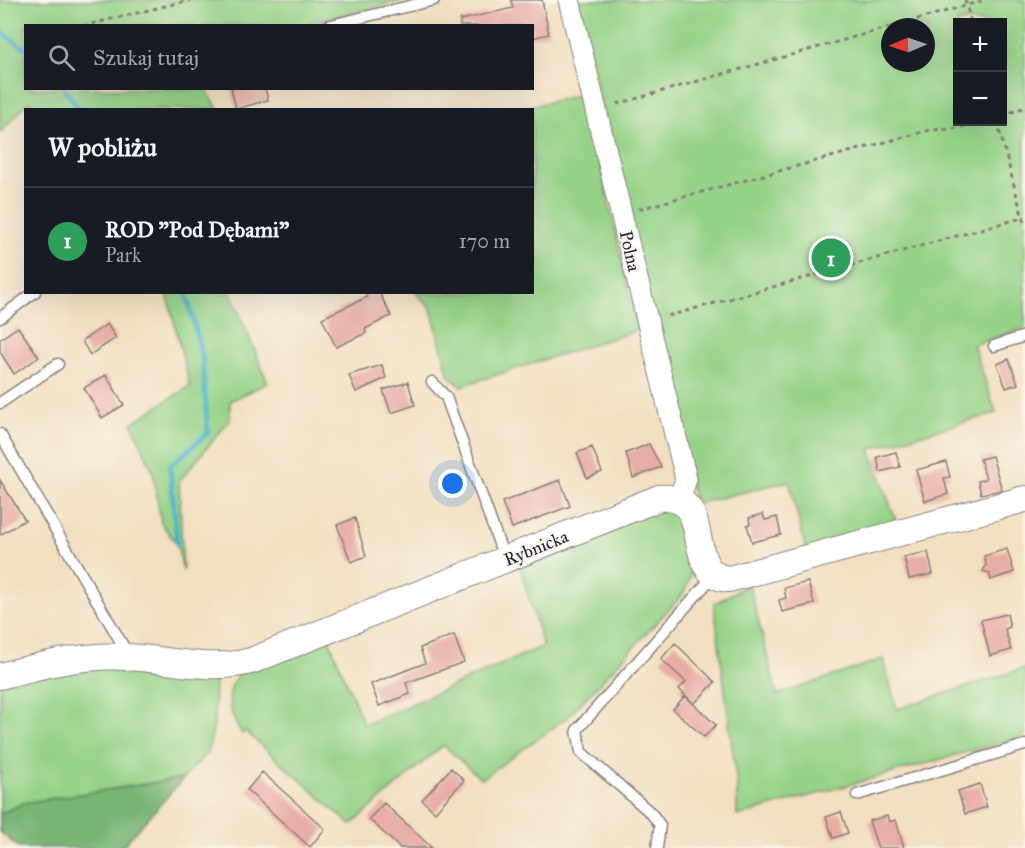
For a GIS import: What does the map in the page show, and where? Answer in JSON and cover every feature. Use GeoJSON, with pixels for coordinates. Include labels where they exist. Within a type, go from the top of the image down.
{"type":"FeatureCollection","features":[{"type":"Feature","properties":{"kind":"street","name":"Polna"},"geometry":{"type":"LineString","coordinates":[[569,0],[686,479],[679,501]]}},
{"type":"Feature","properties":{"kind":"street","name":"Rybnicka"},"geometry":{"type":"LineString","coordinates":[[0,676],[79,658],[129,657],[203,666],[238,665],[650,501],[666,498],[679,501]]}},
{"type":"Feature","properties":{"kind":"street"},"geometry":{"type":"LineString","coordinates":[[679,501],[692,513],[703,560],[714,575],[724,579],[1025,499]]}},
{"type":"Feature","properties":{"kind":"lane"},"geometry":{"type":"LineString","coordinates":[[335,24],[434,0]]}},
{"type":"Feature","properties":{"kind":"lane"},"geometry":{"type":"LineString","coordinates":[[0,318],[32,294]]}},
{"type":"Feature","properties":{"kind":"lane"},"geometry":{"type":"LineString","coordinates":[[994,346],[1025,336]]}},
{"type":"Feature","properties":{"kind":"lane"},"geometry":{"type":"LineString","coordinates":[[0,403],[58,364]]}},
{"type":"Feature","properties":{"kind":"lane"},"geometry":{"type":"LineString","coordinates":[[432,382],[446,397],[505,560]]}},
{"type":"Feature","properties":{"kind":"lane"},"geometry":{"type":"LineString","coordinates":[[0,434],[129,657]]}},
{"type":"Feature","properties":{"kind":"lane"},"geometry":{"type":"LineString","coordinates":[[657,848],[660,825],[651,813],[581,752],[577,730],[714,575]]}},
{"type":"Feature","properties":{"kind":"lane"},"geometry":{"type":"LineString","coordinates":[[857,795],[1025,745]]}},
{"type":"Feature","properties":{"kind":"path"},"geometry":{"type":"LineString","coordinates":[[91,24],[190,0]]}},
{"type":"Feature","properties":{"kind":"path"},"geometry":{"type":"LineString","coordinates":[[965,0],[970,18]]}},
{"type":"Feature","properties":{"kind":"path"},"geometry":{"type":"LineString","coordinates":[[923,18],[985,0]]}},
{"type":"Feature","properties":{"kind":"path"},"geometry":{"type":"LineString","coordinates":[[617,104],[881,30]]}},
{"type":"Feature","properties":{"kind":"path"},"geometry":{"type":"LineString","coordinates":[[1007,114],[1025,108]]}},
{"type":"Feature","properties":{"kind":"path"},"geometry":{"type":"LineString","coordinates":[[639,209],[930,130],[965,126]]}},
{"type":"Feature","properties":{"kind":"path"},"geometry":{"type":"LineString","coordinates":[[998,126],[1025,226]]}},
{"type":"Feature","properties":{"kind":"path"},"geometry":{"type":"LineString","coordinates":[[668,316],[1024,217]]}},
{"type":"Feature","properties":{"kind":"green space"},"geometry":{"type":"Polygon","coordinates":[[[0,0],[405,0],[305,24],[24,24],[24,90],[207,90],[217,108],[35,108],[29,101],[0,133],[0,0]]]}},
{"type":"Feature","properties":{"kind":"green space"},"geometry":{"type":"Polygon","coordinates":[[[577,0],[1025,0],[1025,328],[973,345],[996,413],[870,449],[897,524],[806,550],[789,481],[695,504],[577,0]]]}},
{"type":"Feature","properties":{"kind":"green space"},"geometry":{"type":"Polygon","coordinates":[[[584,94],[638,330],[461,386],[449,376],[431,308],[417,294],[534,294],[534,108],[522,108],[584,94]]]}},
{"type":"Feature","properties":{"kind":"green space"},"geometry":{"type":"Polygon","coordinates":[[[167,294],[231,294],[268,383],[230,401],[230,420],[179,481],[183,571],[177,544],[161,523],[153,472],[132,423],[190,386],[167,294]]]}},
{"type":"Feature","properties":{"kind":"green space"},"geometry":{"type":"Polygon","coordinates":[[[653,506],[682,511],[691,543],[693,562],[683,594],[568,717],[481,779],[443,745],[351,825],[245,731],[242,734],[237,726],[231,711],[230,695],[231,687],[241,672],[328,637],[364,725],[543,646],[519,564],[653,506]]]}},
{"type":"Feature","properties":{"kind":"green space"},"geometry":{"type":"Polygon","coordinates":[[[749,584],[777,695],[883,659],[897,709],[1025,668],[1025,736],[737,816],[737,785],[714,604],[749,584]]]}},
{"type":"Feature","properties":{"kind":"green space"},"geometry":{"type":"Polygon","coordinates":[[[92,664],[215,675],[214,725],[208,752],[184,778],[23,803],[0,814],[0,684],[92,664]]]}},
{"type":"Feature","properties":{"kind":"green space"},"geometry":{"type":"Polygon","coordinates":[[[184,778],[121,848],[19,848],[0,832],[0,814],[23,803],[184,778]]]}},
{"type":"Feature","properties":{"kind":"building"},"geometry":{"type":"Polygon","coordinates":[[[511,0],[542,0],[549,34],[534,38],[534,24],[460,24],[460,20],[513,8],[511,0]]]}},
{"type":"Feature","properties":{"kind":"building"},"geometry":{"type":"Polygon","coordinates":[[[231,90],[266,90],[268,100],[236,108],[231,90]]]}},
{"type":"Feature","properties":{"kind":"building"},"geometry":{"type":"Polygon","coordinates":[[[366,294],[380,294],[391,316],[365,329],[366,333],[336,347],[322,318],[367,297],[366,294]]]}},
{"type":"Feature","properties":{"kind":"building"},"geometry":{"type":"Polygon","coordinates":[[[107,324],[116,338],[90,355],[82,341],[107,324]]]}},
{"type":"Feature","properties":{"kind":"building"},"geometry":{"type":"Polygon","coordinates":[[[18,327],[39,357],[14,374],[0,352],[0,339],[18,327]]]}},
{"type":"Feature","properties":{"kind":"building"},"geometry":{"type":"Polygon","coordinates":[[[1009,359],[1018,384],[1006,388],[997,364],[1009,359]]]}},
{"type":"Feature","properties":{"kind":"building"},"geometry":{"type":"Polygon","coordinates":[[[382,365],[386,378],[356,392],[349,375],[382,365]]]}},
{"type":"Feature","properties":{"kind":"building"},"geometry":{"type":"Polygon","coordinates":[[[106,375],[124,405],[102,418],[84,388],[106,375]]]}},
{"type":"Feature","properties":{"kind":"building"},"geometry":{"type":"Polygon","coordinates":[[[408,382],[415,405],[391,413],[383,390],[408,382]]]}},
{"type":"Feature","properties":{"kind":"building"},"geometry":{"type":"Polygon","coordinates":[[[649,444],[661,467],[633,478],[626,453],[649,444]]]}},
{"type":"Feature","properties":{"kind":"building"},"geometry":{"type":"Polygon","coordinates":[[[592,447],[602,472],[587,478],[577,453],[592,447]]]}},
{"type":"Feature","properties":{"kind":"building"},"geometry":{"type":"Polygon","coordinates":[[[896,452],[900,467],[880,472],[877,457],[896,452]]]}},
{"type":"Feature","properties":{"kind":"building"},"geometry":{"type":"Polygon","coordinates":[[[992,456],[1002,490],[981,494],[978,481],[986,479],[980,459],[992,456]]]}},
{"type":"Feature","properties":{"kind":"building"},"geometry":{"type":"Polygon","coordinates":[[[946,462],[950,477],[944,478],[948,494],[925,501],[916,470],[946,462]]]}},
{"type":"Feature","properties":{"kind":"building"},"geometry":{"type":"Polygon","coordinates":[[[0,480],[25,520],[0,535],[0,480]]]}},
{"type":"Feature","properties":{"kind":"building"},"geometry":{"type":"Polygon","coordinates":[[[560,480],[570,506],[512,528],[502,502],[560,480]]]}},
{"type":"Feature","properties":{"kind":"building"},"geometry":{"type":"Polygon","coordinates":[[[763,514],[765,520],[777,517],[781,535],[752,542],[747,525],[750,524],[749,518],[763,514]]]}},
{"type":"Feature","properties":{"kind":"building"},"geometry":{"type":"Polygon","coordinates":[[[355,518],[366,556],[351,562],[337,525],[355,518]]]}},
{"type":"Feature","properties":{"kind":"building"},"geometry":{"type":"Polygon","coordinates":[[[1007,549],[1014,572],[991,580],[989,573],[983,571],[986,565],[984,556],[1007,549]]]}},
{"type":"Feature","properties":{"kind":"building"},"geometry":{"type":"Polygon","coordinates":[[[928,552],[933,574],[909,579],[904,557],[928,552]]]}},
{"type":"Feature","properties":{"kind":"building"},"geometry":{"type":"Polygon","coordinates":[[[808,582],[814,604],[782,612],[779,600],[786,598],[784,588],[808,582]]]}},
{"type":"Feature","properties":{"kind":"building"},"geometry":{"type":"Polygon","coordinates":[[[1007,614],[1010,627],[1005,629],[1011,650],[990,656],[981,620],[1007,614]]]}},
{"type":"Feature","properties":{"kind":"building"},"geometry":{"type":"Polygon","coordinates":[[[454,635],[464,662],[406,683],[410,694],[379,706],[371,684],[425,663],[420,648],[454,635]]]}},
{"type":"Feature","properties":{"kind":"building"},"geometry":{"type":"Polygon","coordinates":[[[675,643],[715,682],[694,704],[679,689],[686,682],[661,659],[675,643]]]}},
{"type":"Feature","properties":{"kind":"building"},"geometry":{"type":"Polygon","coordinates":[[[685,696],[716,725],[704,737],[673,709],[685,696]]]}},
{"type":"Feature","properties":{"kind":"building"},"geometry":{"type":"Polygon","coordinates":[[[451,768],[464,780],[435,812],[422,800],[451,768]]]}},
{"type":"Feature","properties":{"kind":"building"},"geometry":{"type":"Polygon","coordinates":[[[262,772],[325,829],[310,847],[247,790],[262,772]]]}},
{"type":"Feature","properties":{"kind":"building"},"geometry":{"type":"Polygon","coordinates":[[[980,784],[987,807],[965,814],[958,791],[980,784]]]}},
{"type":"Feature","properties":{"kind":"building"},"geometry":{"type":"Polygon","coordinates":[[[384,803],[432,848],[400,848],[369,819],[384,803]]]}},
{"type":"Feature","properties":{"kind":"building"},"geometry":{"type":"Polygon","coordinates":[[[841,812],[848,833],[833,838],[826,817],[841,812]]]}},
{"type":"Feature","properties":{"kind":"building"},"geometry":{"type":"Polygon","coordinates":[[[887,816],[889,822],[896,820],[904,848],[878,848],[869,821],[887,816]]]}},
{"type":"Feature","properties":{"kind":"waterway"},"geometry":{"type":"LineString","coordinates":[[0,31],[24,48]]}},
{"type":"Feature","properties":{"kind":"waterway"},"geometry":{"type":"LineString","coordinates":[[65,90],[78,108]]}},
{"type":"Feature","properties":{"kind":"waterway"},"geometry":{"type":"LineString","coordinates":[[177,544],[170,466],[208,433],[202,355],[187,294]]}},
{"type":"Feature","properties":{"kind":"place","name":"ROD \"Pod Dębami\""},"geometry":{"type":"Point","coordinates":[831,258]}}]}
